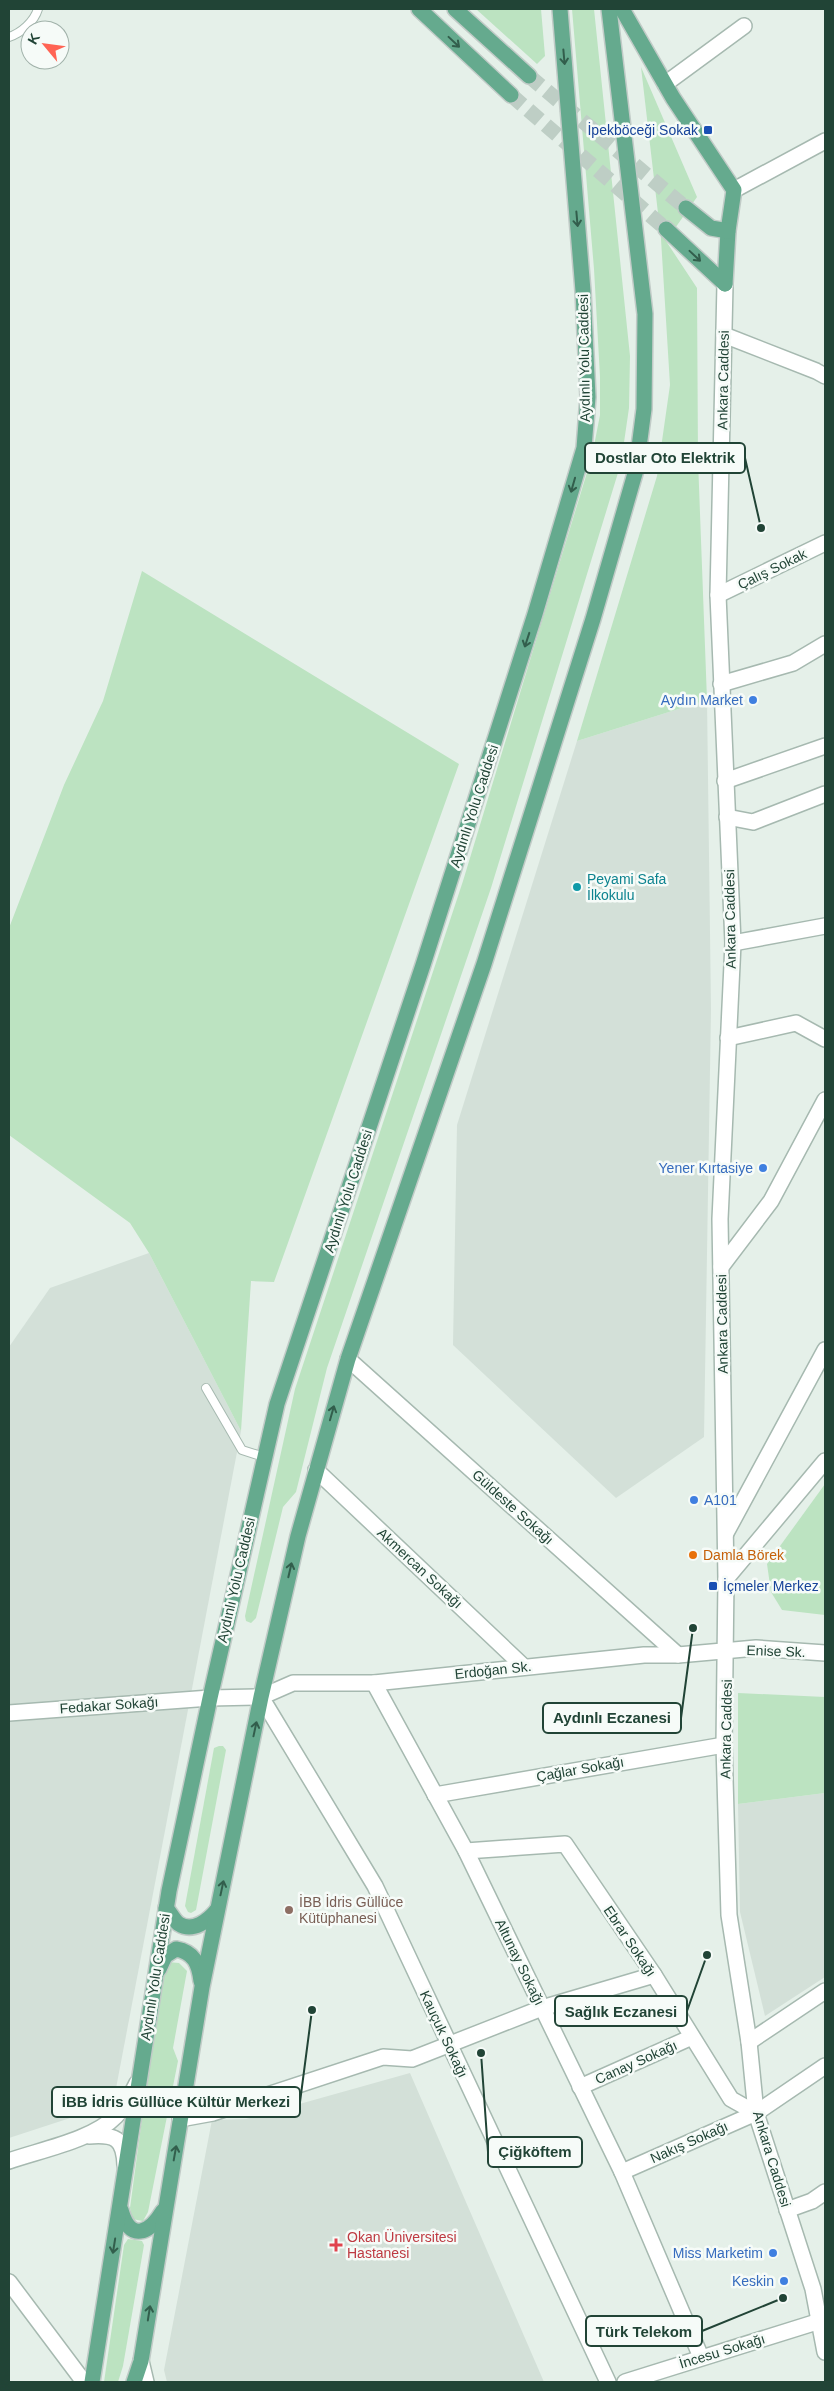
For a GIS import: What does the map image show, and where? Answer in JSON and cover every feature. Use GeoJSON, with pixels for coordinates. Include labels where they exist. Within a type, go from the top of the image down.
{"type":"FeatureCollection","features":[{"type":"Feature","properties":{"kind":"main road"},"geometry":{"type":"LineString","coordinates":[[419,9],[511,95]]}},
{"type":"Feature","properties":{"kind":"main road"},"geometry":{"type":"LineString","coordinates":[[454,9],[530,76]]}},
{"type":"Feature","properties":{"kind":"main road","name":"Aydınlı Yolu Caddesi"},"geometry":{"type":"LineString","coordinates":[[92,2382],[166,1908],[210,1698],[277,1404],[424,965],[535,614],[584,448],[588,397],[583,291],[560,9]]}},
{"type":"Feature","properties":{"kind":"main road"},"geometry":{"type":"LineString","coordinates":[[134,2382],[141,2361],[202,1987],[261,1697],[298,1536],[348,1359],[484,964],[593,619],[636,470],[644,409],[645,314],[609,9]]}},
{"type":"Feature","properties":{"kind":"main road"},"geometry":{"type":"LineString","coordinates":[[622,9],[665,84],[734,190],[728,231],[725,284]]}},
{"type":"Feature","properties":{"kind":"main road"},"geometry":{"type":"LineString","coordinates":[[686,208],[712,228],[728,231]]}},
{"type":"Feature","properties":{"kind":"main road"},"geometry":{"type":"LineString","coordinates":[[666,229],[725,284]]}},
{"type":"Feature","properties":{"kind":"main road"},"geometry":{"type":"LineString","coordinates":[[166,1908],[179,1924],[191,1926],[206,1923],[217,1910]]}},
{"type":"Feature","properties":{"kind":"main road"},"geometry":{"type":"LineString","coordinates":[[156,1973],[165,1956],[176,1949],[186,1951],[199,1965],[202,1987]]}},
{"type":"Feature","properties":{"kind":"main road"},"geometry":{"type":"LineString","coordinates":[[120,2209],[124,2222],[130,2229],[139,2231],[147,2230],[156,2223],[165,2208]]}},
{"type":"Feature","properties":{"kind":"street"},"geometry":{"type":"LineString","coordinates":[[665,84],[744,26]]}},
{"type":"Feature","properties":{"kind":"street"},"geometry":{"type":"LineString","coordinates":[[734,190],[825,140]]}},
{"type":"Feature","properties":{"kind":"street","name":"Ankara Caddesi"},"geometry":{"type":"LineString","coordinates":[[725,284],[718,595],[732,943],[720,1219],[727,1651],[724,1745],[729,1915],[749,2042],[756,2113],[787,2210],[820,2295],[820,2321],[825,2352]]}},
{"type":"Feature","properties":{"kind":"street"},"geometry":{"type":"LineString","coordinates":[[724,335],[825,376]]}},
{"type":"Feature","properties":{"kind":"street","name":"Çalış Sokak"},"geometry":{"type":"LineString","coordinates":[[718,595],[825,543]]}},
{"type":"Feature","properties":{"kind":"street"},"geometry":{"type":"LineString","coordinates":[[721,684],[793,663],[825,644]]}},
{"type":"Feature","properties":{"kind":"street"},"geometry":{"type":"LineString","coordinates":[[725,781],[825,746]]}},
{"type":"Feature","properties":{"kind":"street"},"geometry":{"type":"LineString","coordinates":[[727,818],[753,822],[825,794]]}},
{"type":"Feature","properties":{"kind":"street"},"geometry":{"type":"LineString","coordinates":[[732,943],[825,926]]}},
{"type":"Feature","properties":{"kind":"street"},"geometry":{"type":"LineString","coordinates":[[728,1038],[796,1023],[825,1039]]}},
{"type":"Feature","properties":{"kind":"street"},"geometry":{"type":"LineString","coordinates":[[721,1266],[771,1201],[825,1100]]}},
{"type":"Feature","properties":{"kind":"street"},"geometry":{"type":"LineString","coordinates":[[726,1533],[825,1350]]}},
{"type":"Feature","properties":{"kind":"street","name":"Güldeste Sokağı"},"geometry":{"type":"LineString","coordinates":[[348,1359],[678,1655]]}},
{"type":"Feature","properties":{"kind":"street"},"geometry":{"type":"LineString","coordinates":[[726,1579],[825,1461]]}},
{"type":"Feature","properties":{"kind":"street","name":"Akmercan Sokağı"},"geometry":{"type":"LineString","coordinates":[[316,1470],[523,1666]]}},
{"type":"Feature","properties":{"kind":"street","name":"Enise Sk."},"geometry":{"type":"LineString","coordinates":[[727,1651],[756,1648],[825,1653]]}},
{"type":"Feature","properties":{"kind":"street","name":"Erdoğan Sk."},"geometry":{"type":"LineString","coordinates":[[261,1697],[293,1682],[374,1683],[523,1666],[644,1655],[678,1655],[727,1651]]}},
{"type":"Feature","properties":{"kind":"street","name":"Altunay Sokağı"},"geometry":{"type":"LineString","coordinates":[[374,1683],[466,1851],[622,2172],[701,2358]]}},
{"type":"Feature","properties":{"kind":"street","name":"Fedakar Sokağı"},"geometry":{"type":"LineString","coordinates":[[9,1713],[210,1698],[261,1697]]}},
{"type":"Feature","properties":{"kind":"street","name":"Kauçuk Sokağı"},"geometry":{"type":"LineString","coordinates":[[261,1697],[375,1886],[608,2382]]}},
{"type":"Feature","properties":{"kind":"street","name":"Çağlar Sokağı"},"geometry":{"type":"LineString","coordinates":[[435,1795],[724,1745]]}},
{"type":"Feature","properties":{"kind":"street","name":"Ebrar Sokağı"},"geometry":{"type":"LineString","coordinates":[[466,1851],[565,1844],[654,1975],[731,2099],[756,2113]]}},
{"type":"Feature","properties":{"kind":"street"},"geometry":{"type":"LineString","coordinates":[[180,2118],[213,2113],[383,2057],[412,2058],[449,2046],[542,2008],[654,1975]]}},
{"type":"Feature","properties":{"kind":"street"},"geometry":{"type":"LineString","coordinates":[[749,2042],[825,1991]]}},
{"type":"Feature","properties":{"kind":"street","name":"Canay Sokağı"},"geometry":{"type":"LineString","coordinates":[[580,2087],[692,2037]]}},
{"type":"Feature","properties":{"kind":"street","name":"Nakış Sokağı"},"geometry":{"type":"LineString","coordinates":[[622,2172],[756,2113],[825,2066]]}},
{"type":"Feature","properties":{"kind":"street"},"geometry":{"type":"LineString","coordinates":[[9,2161],[80,2137],[101,2127],[115,2117],[128,2103],[140,2077]]}},
{"type":"Feature","properties":{"kind":"street"},"geometry":{"type":"LineString","coordinates":[[80,2137],[107,2134],[119,2141],[124,2150],[125,2172]]}},
{"type":"Feature","properties":{"kind":"street"},"geometry":{"type":"LineString","coordinates":[[787,2210],[812,2201],[825,2192]]}},
{"type":"Feature","properties":{"kind":"street"},"geometry":{"type":"LineString","coordinates":[[9,2282],[84,2382]]}},
{"type":"Feature","properties":{"kind":"street","name":"İncesu Sokağı"},"geometry":{"type":"LineString","coordinates":[[625,2382],[820,2321]]}},
{"type":"Feature","properties":{"kind":"street"},"geometry":{"type":"LineString","coordinates":[[141,2361],[146,2382]]}},
{"type":"Feature","properties":{"kind":"lane"},"geometry":{"type":"LineString","coordinates":[[9,37],[18,34],[36,15],[38,9]]}},
{"type":"Feature","properties":{"kind":"lane"},"geometry":{"type":"LineString","coordinates":[[206,1388],[242,1450],[264,1457]]}},
{"type":"Feature","properties":{"kind":"shaded area"},"geometry":{"type":"Polygon","coordinates":[[[707,700],[711,1009],[704,1437],[616,1498],[453,1345],[457,1125],[577,741],[707,700]]]}},
{"type":"Feature","properties":{"kind":"shaded area"},"geometry":{"type":"Polygon","coordinates":[[[149,1253],[241,1431],[113,2104],[9,2138],[9,1347],[50,1288],[149,1253]]]}},
{"type":"Feature","properties":{"kind":"shaded area"},"geometry":{"type":"Polygon","coordinates":[[[825,1793],[825,1977],[765,2016],[740,1912],[738,1804],[825,1793]]]}},
{"type":"Feature","properties":{"kind":"shaded area","name":"Okan Üniversitesi Hastanesi"},"geometry":{"type":"Polygon","coordinates":[[[410,2073],[544,2382],[167,2382],[164,2370],[212,2120],[246,2119],[410,2073]]]}},
{"type":"Feature","properties":{"kind":"green space"},"geometry":{"type":"Polygon","coordinates":[[[476,9],[541,9],[545,56],[537,64],[476,9]]]}},
{"type":"Feature","properties":{"kind":"green space"},"geometry":{"type":"Polygon","coordinates":[[[572,9],[594,9],[630,356],[629,408],[621,463],[491,888],[327,1368],[296,1492],[283,1507],[256,1618],[251,1623],[246,1621],[245,1616],[295,1389],[463,881],[592,456],[600,415],[600,377],[594,269],[572,9]]]}},
{"type":"Feature","properties":{"kind":"green space"},"geometry":{"type":"Polygon","coordinates":[[[641,67],[697,197],[666,241],[697,288],[698,460],[707,700],[577,741],[657,476],[670,385],[661,239],[641,67]]]}},
{"type":"Feature","properties":{"kind":"green space"},"geometry":{"type":"Polygon","coordinates":[[[142,571],[459,764],[274,1282],[251,1281],[241,1431],[149,1253],[130,1223],[9,1135],[9,928],[64,785],[103,701],[142,571]]]}},
{"type":"Feature","properties":{"kind":"green space"},"geometry":{"type":"Polygon","coordinates":[[[825,1484],[825,1615],[782,1610],[771,1592],[767,1564],[825,1484]]]}},
{"type":"Feature","properties":{"kind":"green space"},"geometry":{"type":"Polygon","coordinates":[[[738,1693],[825,1697],[825,1793],[738,1804],[738,1693]]]}},
{"type":"Feature","properties":{"kind":"green space"},"geometry":{"type":"Polygon","coordinates":[[[223,1746],[226,1750],[196,1910],[191,1913],[188,1912],[185,1906],[214,1748],[223,1746]]]}},
{"type":"Feature","properties":{"kind":"green space"},"geometry":{"type":"Polygon","coordinates":[[[168,1962],[179,1963],[187,1971],[173,2048],[178,2061],[148,2212],[143,2221],[132,2219],[130,2208],[162,1970],[168,1962]]]}},
{"type":"Feature","properties":{"kind":"green space"},"geometry":{"type":"Polygon","coordinates":[[[128,2239],[142,2241],[144,2245],[123,2366],[118,2382],[104,2382],[124,2245],[128,2239]]]}},
{"type":"Feature","properties":{"kind":"tunnel"},"geometry":{"type":"LineString","coordinates":[[529,76],[686,208]]}},
{"type":"Feature","properties":{"kind":"tunnel"},"geometry":{"type":"LineString","coordinates":[[511,95],[666,229]]}},
{"type":"Feature","properties":{"kind":"place","name":"İpekböceği Sokak"},"geometry":{"type":"Point","coordinates":[708,130]}},
{"type":"Feature","properties":{"kind":"place","name":"Dostlar Oto Elektrik"},"geometry":{"type":"Point","coordinates":[761,528]}},
{"type":"Feature","properties":{"kind":"place","name":"Aydın Market"},"geometry":{"type":"Point","coordinates":[753,700]}},
{"type":"Feature","properties":{"kind":"place","name":"Peyami Safa İlkokulu"},"geometry":{"type":"Point","coordinates":[577,887]}},
{"type":"Feature","properties":{"kind":"place","name":"Yener Kırtasiye"},"geometry":{"type":"Point","coordinates":[763,1168]}},
{"type":"Feature","properties":{"kind":"place","name":"A101"},"geometry":{"type":"Point","coordinates":[694,1500]}},
{"type":"Feature","properties":{"kind":"place","name":"Damla Börek"},"geometry":{"type":"Point","coordinates":[693,1555]}},
{"type":"Feature","properties":{"kind":"place","name":"İçmeler Merkez"},"geometry":{"type":"Point","coordinates":[713,1586]}},
{"type":"Feature","properties":{"kind":"place","name":"Aydınlı Eczanesi"},"geometry":{"type":"Point","coordinates":[693,1628]}},
{"type":"Feature","properties":{"kind":"place","name":"İBB İdris Güllüce Kütüphanesi"},"geometry":{"type":"Point","coordinates":[289,1910]}},
{"type":"Feature","properties":{"kind":"place","name":"Sağlık Eczanesi"},"geometry":{"type":"Point","coordinates":[707,1955]}},
{"type":"Feature","properties":{"kind":"place","name":"İBB İdris Güllüce Kültür Merkezi"},"geometry":{"type":"Point","coordinates":[312,2010]}},
{"type":"Feature","properties":{"kind":"place","name":"Çiğköftem"},"geometry":{"type":"Point","coordinates":[481,2053]}},
{"type":"Feature","properties":{"kind":"place","name":"Okan Üniversitesi Hastanesi"},"geometry":{"type":"Point","coordinates":[336,2245]}},
{"type":"Feature","properties":{"kind":"place","name":"Miss Marketim"},"geometry":{"type":"Point","coordinates":[773,2253]}},
{"type":"Feature","properties":{"kind":"place","name":"Keskin"},"geometry":{"type":"Point","coordinates":[784,2281]}},
{"type":"Feature","properties":{"kind":"place","name":"Türk Telekom"},"geometry":{"type":"Point","coordinates":[783,2298]}}]}
